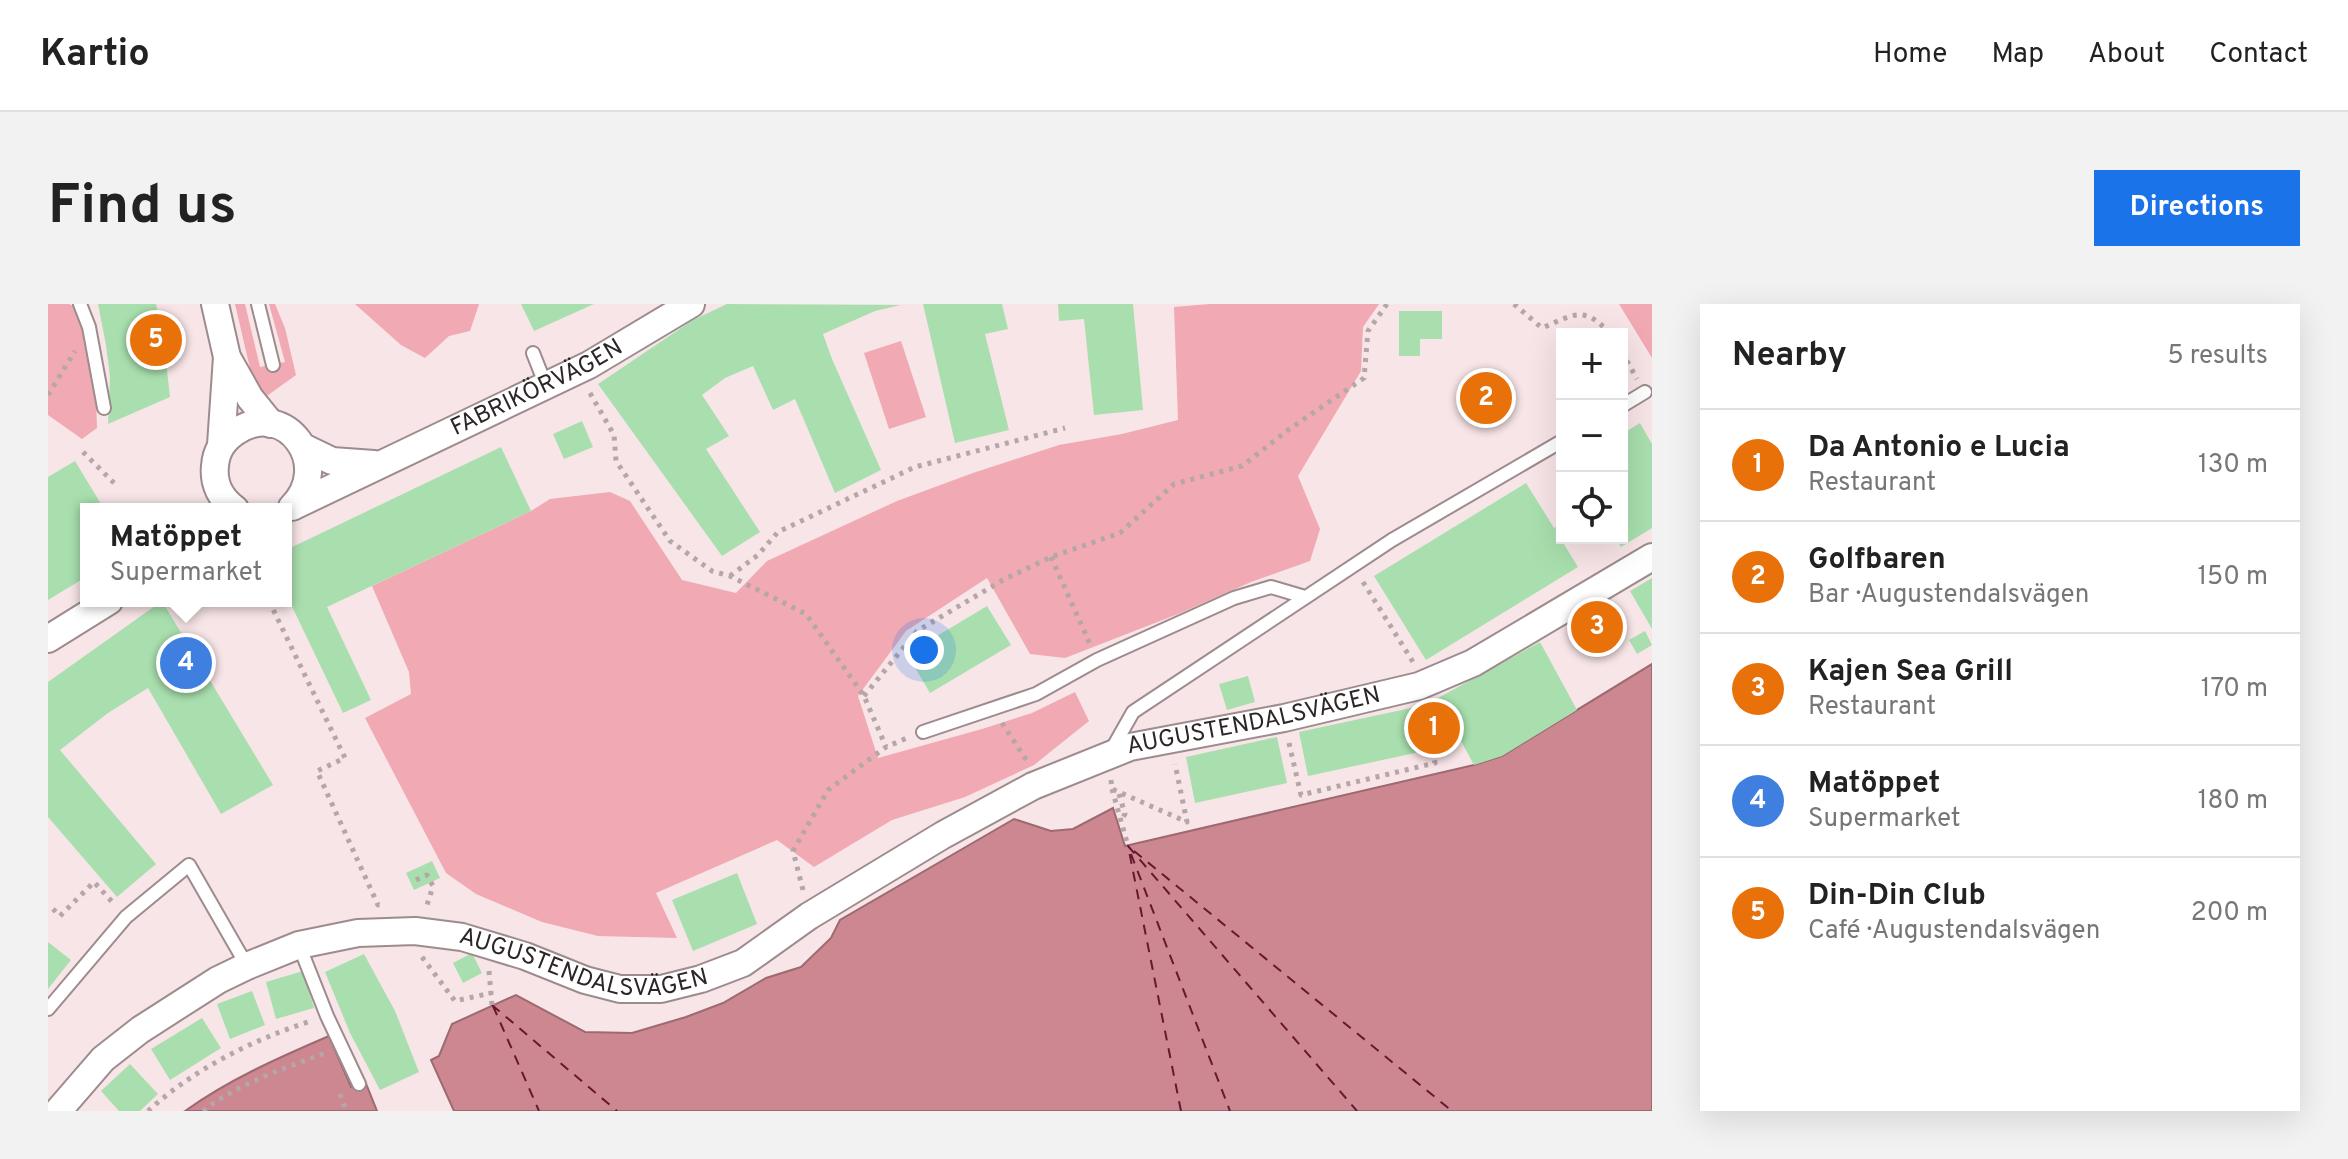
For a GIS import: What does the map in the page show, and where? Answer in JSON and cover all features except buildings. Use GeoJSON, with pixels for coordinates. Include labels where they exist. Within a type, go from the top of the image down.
{"type":"FeatureCollection","features":[{"type":"Feature","properties":{"kind":"street"},"geometry":{"type":"LineString","coordinates":[[215,304],[227,357],[250,398],[271,424]]}},
{"type":"Feature","properties":{"kind":"street","name":"FABRIKÖRVÄGEN"},"geometry":{"type":"LineString","coordinates":[[292,507],[589,365],[691,304]]}},
{"type":"Feature","properties":{"kind":"street"},"geometry":{"type":"LineString","coordinates":[[213,497],[216,458],[221,445],[227,357]]}},
{"type":"Feature","properties":{"kind":"street"},"geometry":{"type":"LineString","coordinates":[[221,445],[243,427],[256,423],[271,424]]}},
{"type":"Feature","properties":{"kind":"street","name":"FABRIKÖRVÄGEN"},"geometry":{"type":"LineString","coordinates":[[271,424],[284,428],[303,447],[332,461],[377,464]]}},
{"type":"Feature","properties":{"kind":"street"},"geometry":{"type":"LineString","coordinates":[[292,506],[302,496],[309,472],[303,447]]}},
{"type":"Feature","properties":{"kind":"street","name":"AUGUSTENDALSVÄGEN"},"geometry":{"type":"LineString","coordinates":[[58,1111],[103,1059],[181,1003],[247,966],[299,945],[358,933],[434,933],[462,937],[502,949],[620,989],[661,989],[701,979],[743,963],[822,908],[943,835],[1041,782],[1110,765],[1130,747],[1284,718],[1419,686],[1473,663],[1652,557]]}},
{"type":"Feature","properties":{"kind":"street"},"geometry":{"type":"LineString","coordinates":[[48,639],[99,607]]}},
{"type":"Feature","properties":{"kind":"lane"},"geometry":{"type":"LineString","coordinates":[[80,304],[89,327],[104,408]]}},
{"type":"Feature","properties":{"kind":"lane"},"geometry":{"type":"LineString","coordinates":[[258,304],[273,365]]}},
{"type":"Feature","properties":{"kind":"lane"},"geometry":{"type":"LineString","coordinates":[[533,353],[546,386]]}},
{"type":"Feature","properties":{"kind":"lane"},"geometry":{"type":"LineString","coordinates":[[1628,402],[1648,390],[1652,405]]}},
{"type":"Feature","properties":{"kind":"lane","name":"AUGUSTENDALSVÄGEN"},"geometry":{"type":"LineString","coordinates":[[1110,765],[1133,712],[1392,540],[1556,444]]}},
{"type":"Feature","properties":{"kind":"lane"},"geometry":{"type":"LineString","coordinates":[[923,732],[1036,694],[1097,660],[1234,598],[1271,587],[1305,597]]}},
{"type":"Feature","properties":{"kind":"lane"},"geometry":{"type":"LineString","coordinates":[[48,1009],[126,917],[189,865],[247,966]]}},
{"type":"Feature","properties":{"kind":"lane"},"geometry":{"type":"LineString","coordinates":[[299,945],[327,1016],[359,1084]]}},
{"type":"Feature","properties":{"kind":"path"},"geometry":{"type":"LineString","coordinates":[[864,696],[917,631],[1003,580],[1051,557],[1120,533],[1174,484],[1242,466],[1364,378],[1368,331],[1387,304]]}},
{"type":"Feature","properties":{"kind":"path"},"geometry":{"type":"LineString","coordinates":[[1514,304],[1542,328],[1576,314],[1591,316],[1604,328]]}},
{"type":"Feature","properties":{"kind":"path"},"geometry":{"type":"LineString","coordinates":[[1628,362],[1630,366]]}},
{"type":"Feature","properties":{"kind":"path"},"geometry":{"type":"LineString","coordinates":[[48,395],[66,367]]}},
{"type":"Feature","properties":{"kind":"path"},"geometry":{"type":"LineString","coordinates":[[585,385],[614,435],[616,461],[670,541],[712,571],[730,576],[806,614],[864,696],[886,747]]}},
{"type":"Feature","properties":{"kind":"path"},"geometry":{"type":"LineString","coordinates":[[730,576],[758,555],[778,532],[915,467],[1065,428]]}},
{"type":"Feature","properties":{"kind":"path"},"geometry":{"type":"LineString","coordinates":[[83,452],[114,483]]}},
{"type":"Feature","properties":{"kind":"path"},"geometry":{"type":"LineString","coordinates":[[1051,557],[1097,660]]}},
{"type":"Feature","properties":{"kind":"path"},"geometry":{"type":"LineString","coordinates":[[1284,718],[1301,795],[1435,763],[1413,661],[1353,566]]}},
{"type":"Feature","properties":{"kind":"path"},"geometry":{"type":"LineString","coordinates":[[272,607],[345,758],[317,771],[378,905],[394,904]]}},
{"type":"Feature","properties":{"kind":"path"},"geometry":{"type":"LineString","coordinates":[[993,709],[1041,782]]}},
{"type":"Feature","properties":{"kind":"path"},"geometry":{"type":"LineString","coordinates":[[806,902],[793,851],[828,790],[886,747],[923,732]]}},
{"type":"Feature","properties":{"kind":"path"},"geometry":{"type":"LineString","coordinates":[[1112,789],[1187,822],[1169,740]]}},
{"type":"Feature","properties":{"kind":"path"},"geometry":{"type":"LineString","coordinates":[[1110,765],[1112,789],[1128,846]]}},
{"type":"Feature","properties":{"kind":"path"},"geometry":{"type":"LineString","coordinates":[[1119,793],[1125,814],[1121,820]]}},
{"type":"Feature","properties":{"kind":"path"},"geometry":{"type":"LineString","coordinates":[[790,861],[807,892]]}},
{"type":"Feature","properties":{"kind":"path"},"geometry":{"type":"LineString","coordinates":[[416,880],[427,875],[433,886],[427,905],[419,904]]}},
{"type":"Feature","properties":{"kind":"path"},"geometry":{"type":"LineString","coordinates":[[53,909],[60,916],[94,882],[126,917]]}},
{"type":"Feature","properties":{"kind":"path"},"geometry":{"type":"LineString","coordinates":[[420,955],[455,1001],[491,993]]}},
{"type":"Feature","properties":{"kind":"path"},"geometry":{"type":"LineString","coordinates":[[489,969],[492,1005]]}},
{"type":"Feature","properties":{"kind":"path"},"geometry":{"type":"LineString","coordinates":[[148,1111],[183,1082],[218,1062],[290,1028],[327,1016]]}},
{"type":"Feature","properties":{"kind":"path"},"geometry":{"type":"LineString","coordinates":[[203,1111],[256,1080],[326,1052]]}},
{"type":"Feature","properties":{"kind":"path"},"geometry":{"type":"LineString","coordinates":[[336,1082],[346,1111]]}},
{"type":"Feature","properties":{"kind":"shaded area"},"geometry":{"type":"Polygon","coordinates":[[[48,304],[76,307],[84,337],[93,382],[97,428],[82,439],[48,415],[48,304]]]}},
{"type":"Feature","properties":{"kind":"shaded area"},"geometry":{"type":"Polygon","coordinates":[[[235,304],[245,304],[260,367],[285,362],[269,304],[275,304],[285,328],[296,375],[264,398],[252,377],[235,304]]]}},
{"type":"Feature","properties":{"kind":"shaded area"},"geometry":{"type":"Polygon","coordinates":[[[355,304],[479,304],[470,331],[449,336],[425,358],[401,345],[355,304]]]}},
{"type":"Feature","properties":{"kind":"shaded area"},"geometry":{"type":"Polygon","coordinates":[[[1210,304],[1379,304],[1363,327],[1361,371],[1298,476],[1320,529],[1310,561],[1065,658],[1030,654],[987,578],[906,631],[858,696],[878,758],[1032,713],[1075,692],[1089,721],[1034,765],[965,797],[892,820],[814,867],[777,840],[656,893],[677,938],[598,936],[542,922],[476,894],[446,873],[365,718],[411,694],[409,672],[372,586],[531,511],[550,499],[610,492],[630,501],[682,580],[736,593],[767,561],[897,501],[1059,445],[1178,420],[1174,307],[1210,304]]]}},
{"type":"Feature","properties":{"kind":"shaded area"},"geometry":{"type":"Polygon","coordinates":[[[1619,304],[1652,304],[1652,358],[1619,304]]]}},
{"type":"Feature","properties":{"kind":"shaded area"},"geometry":{"type":"Polygon","coordinates":[[[901,341],[926,417],[889,429],[864,353],[901,341]]]}},
{"type":"Feature","properties":{"kind":"shaded area"},"geometry":{"type":"Polygon","coordinates":[[[1652,664],[1652,1111],[454,1111],[431,1060],[439,1056],[452,1024],[516,995],[585,1032],[632,1033],[723,1003],[766,978],[801,967],[831,938],[840,920],[1014,819],[1051,831],[1073,829],[1113,808],[1125,846],[1474,765],[1502,756],[1652,664]]]}},
{"type":"Feature","properties":{"kind":"shaded area"},"geometry":{"type":"Polygon","coordinates":[[[329,1036],[351,1087],[365,1081],[377,1111],[185,1111],[237,1079],[329,1036]]]}},
{"type":"Feature","properties":{"kind":"ferry route"},"geometry":{"type":"LineString","coordinates":[[1181,1111],[1128,846],[1357,1111]]}},
{"type":"Feature","properties":{"kind":"ferry route"},"geometry":{"type":"LineString","coordinates":[[1134,851],[1452,1111]]}},
{"type":"Feature","properties":{"kind":"ferry route"},"geometry":{"type":"LineString","coordinates":[[1131,854],[1230,1111]]}},
{"type":"Feature","properties":{"kind":"ferry route"},"geometry":{"type":"LineString","coordinates":[[492,1005],[617,1111]]}},
{"type":"Feature","properties":{"kind":"ferry route"},"geometry":{"type":"LineString","coordinates":[[493,1006],[539,1111]]}},
{"type":"Feature","properties":{"kind":"place","name":"Din-Din Club"},"geometry":{"type":"Point","coordinates":[156,340]}},
{"type":"Feature","properties":{"kind":"place","name":"Golfbaren"},"geometry":{"type":"Point","coordinates":[1486,398]}},
{"type":"Feature","properties":{"kind":"place","name":"Kajen Sea Grill"},"geometry":{"type":"Point","coordinates":[1597,627]}},
{"type":"Feature","properties":{"kind":"place","name":"Matöppet"},"geometry":{"type":"Point","coordinates":[186,663]}},
{"type":"Feature","properties":{"kind":"place","name":"Da Antonio e Lucia"},"geometry":{"type":"Point","coordinates":[1434,728]}}]}
